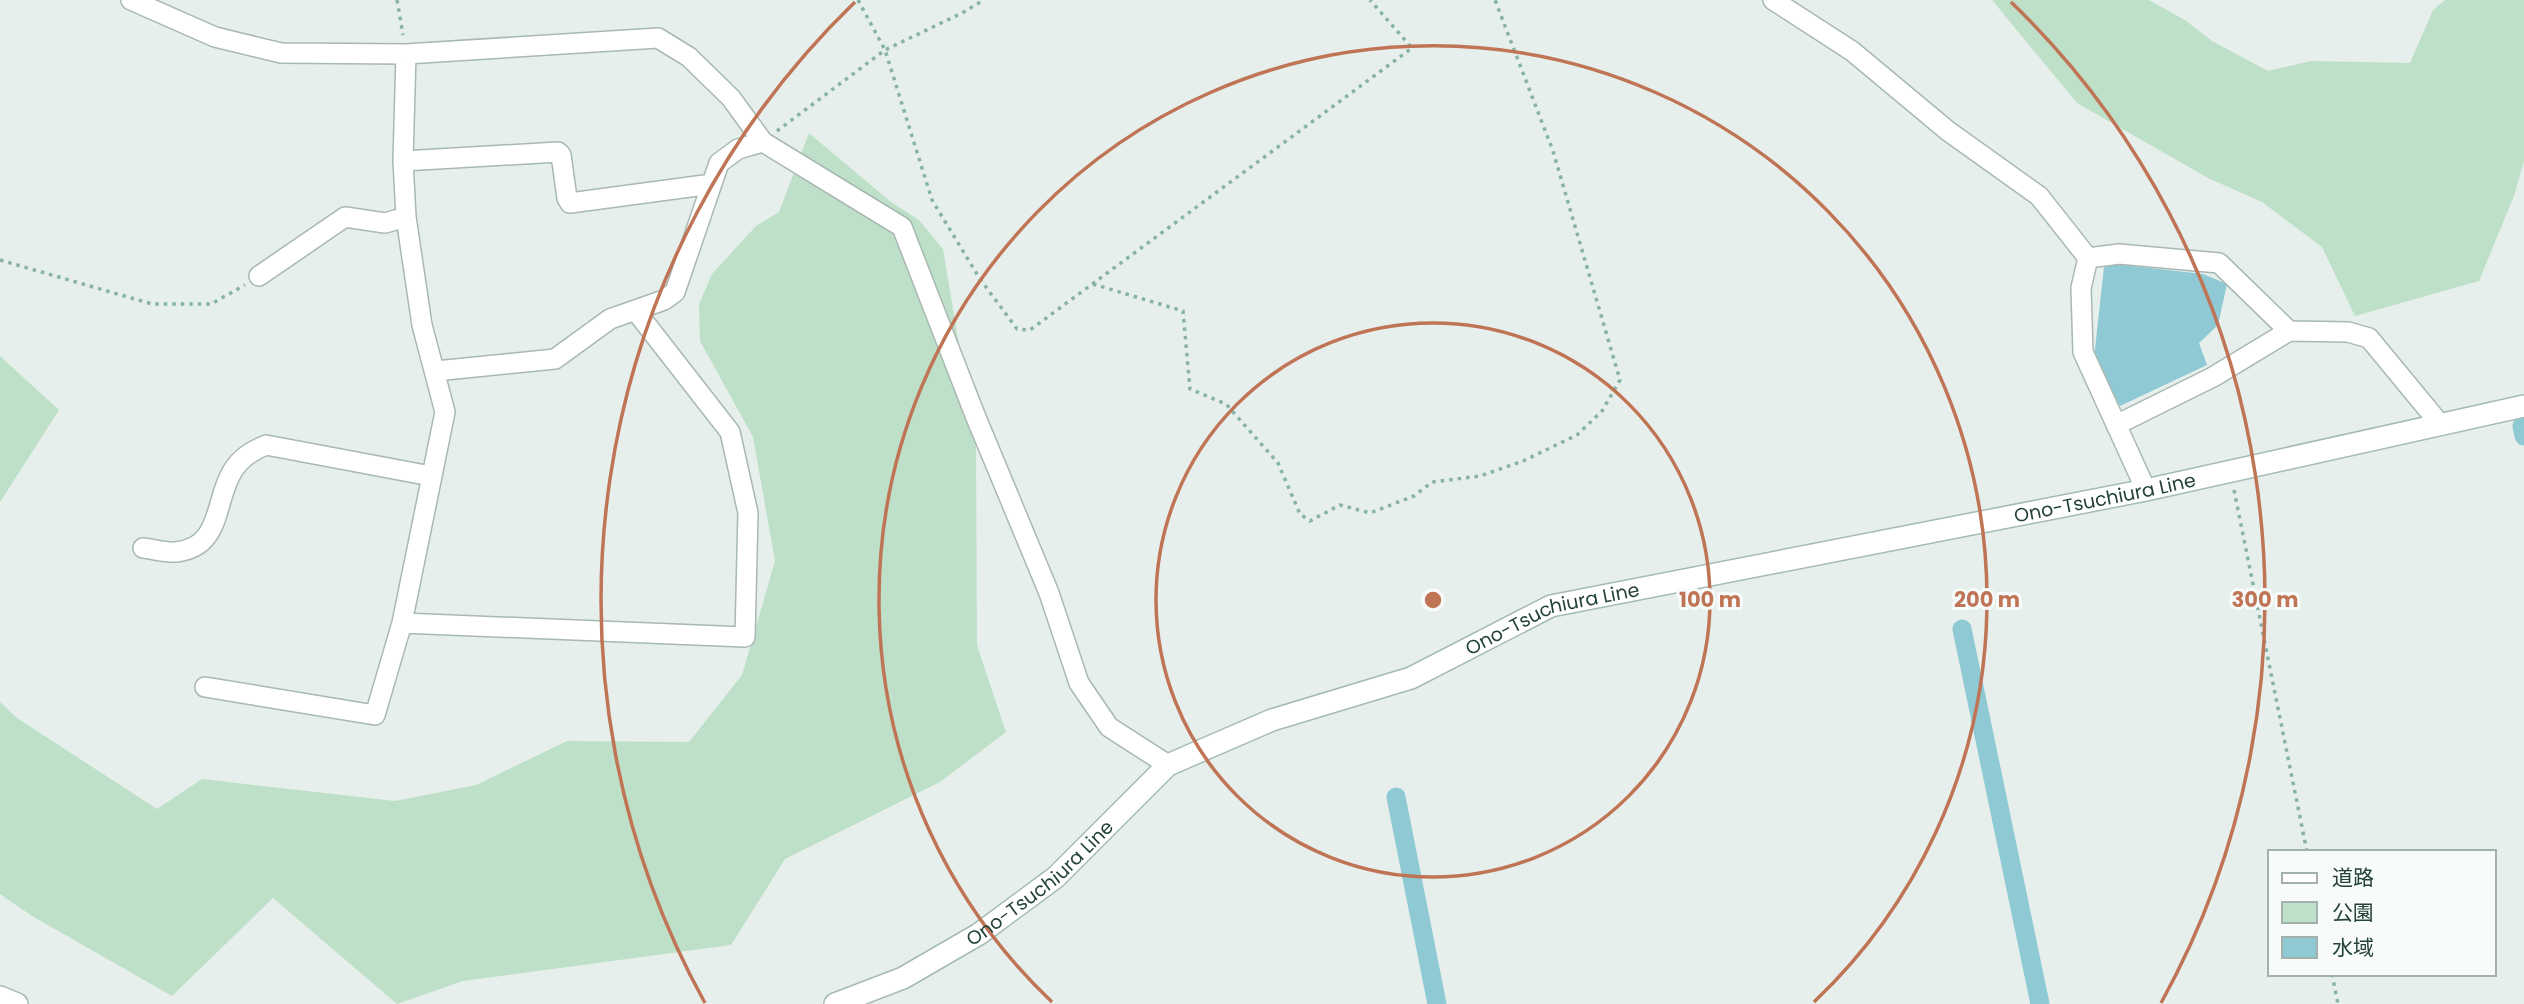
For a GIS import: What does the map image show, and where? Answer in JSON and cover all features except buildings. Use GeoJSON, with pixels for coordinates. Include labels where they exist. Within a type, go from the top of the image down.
{"type":"FeatureCollection","features":[{"type":"Feature","properties":{"kind":"main road","name":"Ono-Tsuchiura Line"},"geometry":{"type":"LineString","coordinates":[[835,1004],[903,978],[979,934],[1056,877],[1168,765],[1272,720],[1411,678],[1550,606],[2146,490],[2524,406]]}},
{"type":"Feature","properties":{"kind":"main road"},"geometry":{"type":"LineString","coordinates":[[0,997],[17,1004]]}},
{"type":"Feature","properties":{"kind":"street"},"geometry":{"type":"LineString","coordinates":[[131,0],[215,37],[281,53],[406,54],[658,38],[690,57],[731,97],[763,142],[902,227],[975,415],[1049,593],[1079,683],[1109,727],[1168,765]]}},
{"type":"Feature","properties":{"kind":"street"},"geometry":{"type":"LineString","coordinates":[[1773,0],[1852,51],[1948,131],[2039,196],[2088,258]]}},
{"type":"Feature","properties":{"kind":"street"},"geometry":{"type":"LineString","coordinates":[[205,687],[375,715],[402,623],[444,412],[436,371],[422,325],[406,217],[403,161],[406,54]]}},
{"type":"Feature","properties":{"kind":"street"},"geometry":{"type":"LineString","coordinates":[[436,371],[555,359],[610,319],[664,300],[675,292],[719,163],[738,149],[763,142]]}},
{"type":"Feature","properties":{"kind":"street"},"geometry":{"type":"LineString","coordinates":[[403,161],[558,152],[562,155],[567,198],[570,203],[712,184]]}},
{"type":"Feature","properties":{"kind":"street"},"geometry":{"type":"LineString","coordinates":[[259,276],[345,217],[385,223],[406,217]]}},
{"type":"Feature","properties":{"kind":"street"},"geometry":{"type":"LineString","coordinates":[[2088,258],[2119,254],[2219,263],[2289,331]]}},
{"type":"Feature","properties":{"kind":"street"},"geometry":{"type":"LineString","coordinates":[[2088,258],[2081,288],[2083,352],[2146,490]]}},
{"type":"Feature","properties":{"kind":"street"},"geometry":{"type":"LineString","coordinates":[[402,623],[745,637],[748,513],[730,432],[635,310]]}},
{"type":"Feature","properties":{"kind":"street"},"geometry":{"type":"LineString","coordinates":[[2116,425],[2213,377],[2289,331],[2348,332],[2369,338],[2440,424]]}},
{"type":"Feature","properties":{"kind":"street"},"geometry":{"type":"LineString","coordinates":[[143,548],[176,552],[197,545],[212,531],[232,472],[249,452],[266,444],[431,476]]}},
{"type":"Feature","properties":{"kind":"path"},"geometry":{"type":"LineString","coordinates":[[397,0],[406,54]]}},
{"type":"Feature","properties":{"kind":"path"},"geometry":{"type":"LineString","coordinates":[[858,0],[885,50],[933,200],[979,279],[1017,329],[1030,330],[1412,48],[1370,0]]}},
{"type":"Feature","properties":{"kind":"path"},"geometry":{"type":"LineString","coordinates":[[763,142],[885,50],[984,0]]}},
{"type":"Feature","properties":{"kind":"path"},"geometry":{"type":"LineString","coordinates":[[1093,284],[1183,310],[1190,389],[1226,404],[1278,463],[1300,514],[1310,521],[1340,505],[1370,513],[1414,496],[1432,482],[1480,476],[1523,461],[1577,435],[1602,411],[1620,380],[1553,151],[1495,0]]}},
{"type":"Feature","properties":{"kind":"path"},"geometry":{"type":"LineString","coordinates":[[0,260],[152,304],[211,304],[259,276]]}},
{"type":"Feature","properties":{"kind":"path"},"geometry":{"type":"LineString","coordinates":[[2230,471],[2307,850]]}},
{"type":"Feature","properties":{"kind":"path"},"geometry":{"type":"LineString","coordinates":[[2332,976],[2338,1004]]}},
{"type":"Feature","properties":{"kind":"green space"},"geometry":{"type":"Polygon","coordinates":[[[1992,0],[2149,0],[2185,20],[2212,41],[2268,71],[2311,61],[2410,63],[2433,10],[2445,0],[2524,0],[2524,161],[2514,196],[2479,281],[2355,316],[2322,247],[2262,202],[2208,178],[2077,103],[1992,0]]]}},
{"type":"Feature","properties":{"kind":"green space"},"geometry":{"type":"Polygon","coordinates":[[[809,133],[891,202],[919,220],[943,249],[976,446],[977,645],[1006,732],[940,782],[785,859],[731,945],[463,981],[397,1004],[273,898],[172,996],[32,916],[0,894],[0,702],[17,718],[157,809],[202,779],[395,801],[476,785],[567,741],[689,742],[742,675],[775,561],[753,437],[700,341],[699,304],[712,274],[756,226],[779,212],[809,133]]]}},
{"type":"Feature","properties":{"kind":"green space"},"geometry":{"type":"Polygon","coordinates":[[[0,356],[59,410],[0,502],[0,356]]]}},
{"type":"Feature","properties":{"kind":"water"},"geometry":{"type":"Polygon","coordinates":[[[2114,264],[2203,274],[2227,284],[2218,325],[2199,343],[2207,365],[2120,406],[2094,358],[2104,267],[2114,264]]]}},
{"type":"Feature","properties":{"kind":"waterway"},"geometry":{"type":"LineString","coordinates":[[2522,426],[2524,436]]}},
{"type":"Feature","properties":{"kind":"waterway"},"geometry":{"type":"LineString","coordinates":[[1962,629],[2040,1004]]}},
{"type":"Feature","properties":{"kind":"waterway"},"geometry":{"type":"LineString","coordinates":[[1396,797],[1437,1004]]}}]}
